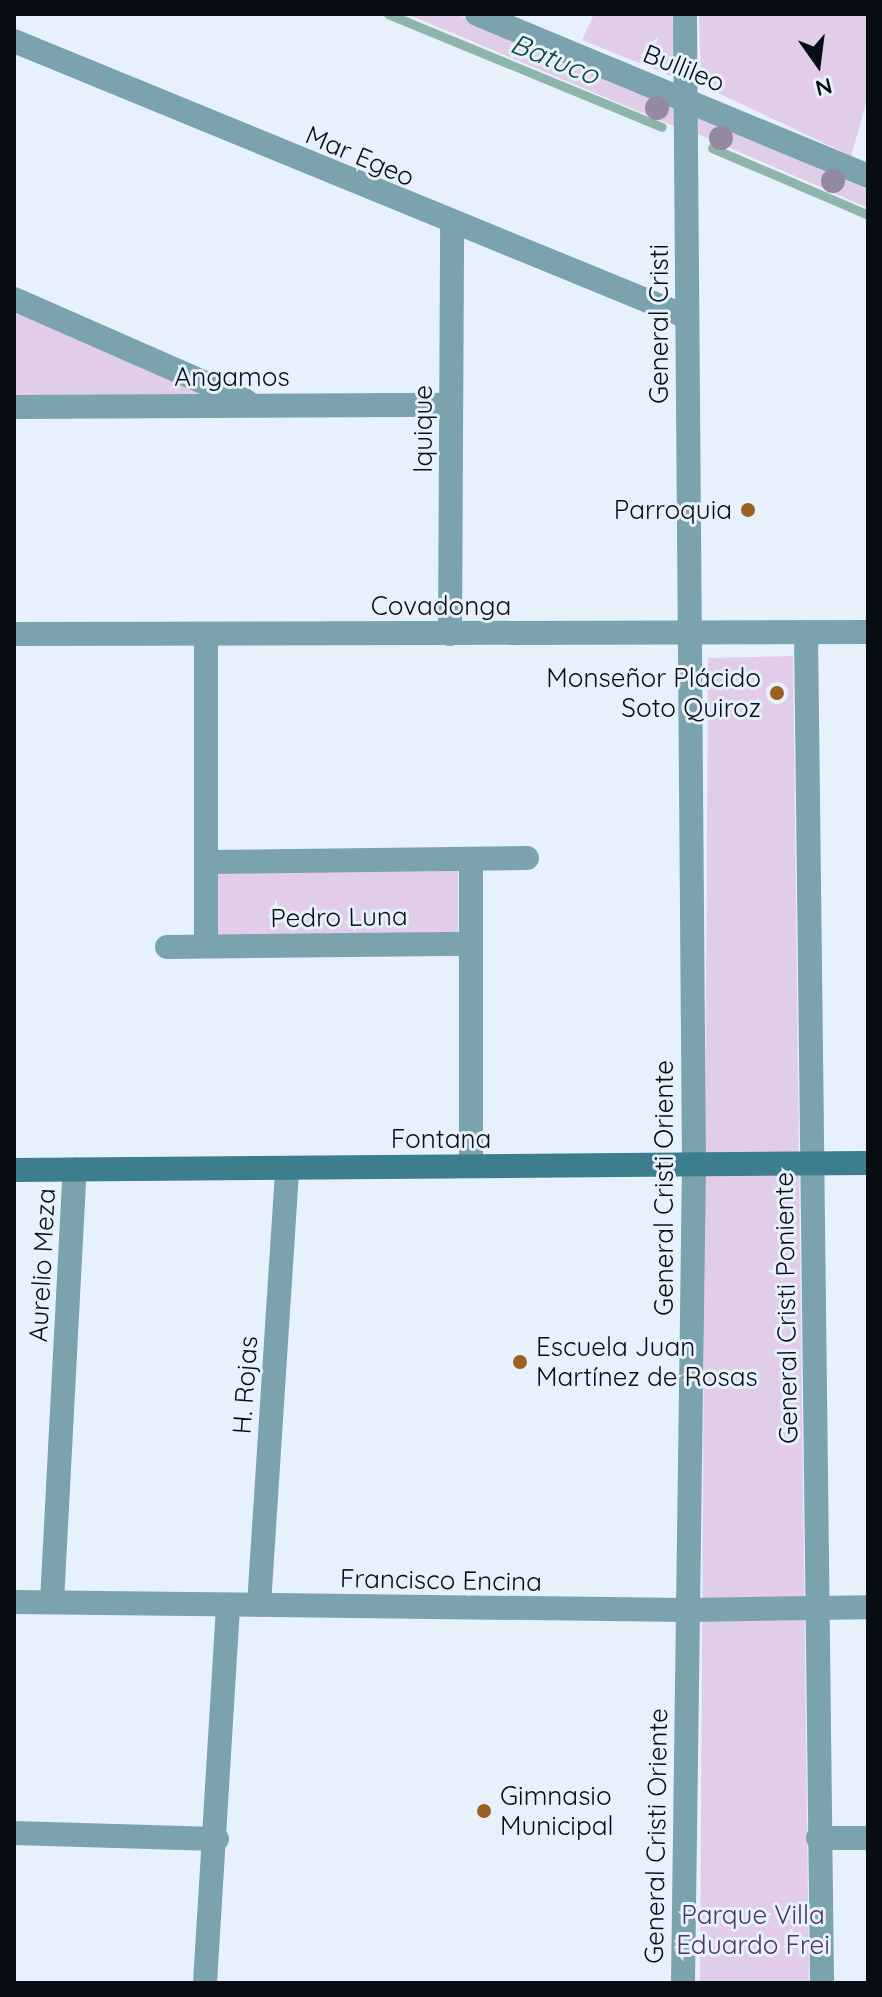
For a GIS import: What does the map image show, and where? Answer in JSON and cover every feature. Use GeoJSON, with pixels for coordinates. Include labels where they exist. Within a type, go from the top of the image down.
{"type":"FeatureCollection","features":[{"type":"Feature","properties":{"kind":"street","name":"Bullileo"},"geometry":{"type":"LineString","coordinates":[[477,14],[868,176]]}},
{"type":"Feature","properties":{"kind":"street","name":"General Cristi"},"geometry":{"type":"LineString","coordinates":[[685,14],[688,633]]}},
{"type":"Feature","properties":{"kind":"street","name":"Mar Egeo"},"geometry":{"type":"LineString","coordinates":[[14,41],[452,225],[687,317]]}},
{"type":"Feature","properties":{"kind":"street","name":"Iquique"},"geometry":{"type":"LineString","coordinates":[[450,634],[452,225]]}},
{"type":"Feature","properties":{"kind":"street"},"geometry":{"type":"LineString","coordinates":[[14,299],[257,405]]}},
{"type":"Feature","properties":{"kind":"street","name":"Angamos"},"geometry":{"type":"LineString","coordinates":[[14,407],[451,405]]}},
{"type":"Feature","properties":{"kind":"street","name":"General Cristi Poniente"},"geometry":{"type":"LineString","coordinates":[[806,632],[811,1163],[821,1607],[818,1838],[822,1983]]}},
{"type":"Feature","properties":{"kind":"street","name":"Covadonga"},"geometry":{"type":"LineString","coordinates":[[14,634],[868,632]]}},
{"type":"Feature","properties":{"kind":"street","name":"General Cristi Oriente"},"geometry":{"type":"LineString","coordinates":[[683,1983],[694,1165],[688,633]]}},
{"type":"Feature","properties":{"kind":"street"},"geometry":{"type":"LineString","coordinates":[[206,634],[206,946]]}},
{"type":"Feature","properties":{"kind":"street"},"geometry":{"type":"LineString","coordinates":[[206,862],[527,858]]}},
{"type":"Feature","properties":{"kind":"street"},"geometry":{"type":"LineString","coordinates":[[471,859],[471,1166]]}},
{"type":"Feature","properties":{"kind":"street","name":"Pedro Luna"},"geometry":{"type":"LineString","coordinates":[[167,947],[471,944]]}},
{"type":"Feature","properties":{"kind":"street","name":"Fontana"},"geometry":{"type":"LineString","coordinates":[[14,1170],[868,1163]]}},
{"type":"Feature","properties":{"kind":"street","name":"H. Rojas"},"geometry":{"type":"LineString","coordinates":[[259,1605],[287,1168]]}},
{"type":"Feature","properties":{"kind":"street","name":"Aurelio Meza"},"geometry":{"type":"LineString","coordinates":[[52,1602],[75,1170]]}},
{"type":"Feature","properties":{"kind":"street","name":"Francisco Encina"},"geometry":{"type":"LineString","coordinates":[[14,1602],[687,1610],[868,1607]]}},
{"type":"Feature","properties":{"kind":"street"},"geometry":{"type":"LineString","coordinates":[[205,1983],[217,1839],[228,1605]]}},
{"type":"Feature","properties":{"kind":"street"},"geometry":{"type":"LineString","coordinates":[[14,1833],[217,1839]]}},
{"type":"Feature","properties":{"kind":"street"},"geometry":{"type":"LineString","coordinates":[[818,1838],[868,1838]]}},
{"type":"Feature","properties":{"kind":"green space"},"geometry":{"type":"Polygon","coordinates":[[[407,14],[456,14],[680,105],[681,129],[407,14]]]}},
{"type":"Feature","properties":{"kind":"green space"},"geometry":{"type":"Polygon","coordinates":[[[594,14],[672,14],[679,79],[582,40],[594,14]]]}},
{"type":"Feature","properties":{"kind":"green space"},"geometry":{"type":"Polygon","coordinates":[[[699,14],[868,14],[868,97],[851,156],[701,85],[699,14]]]}},
{"type":"Feature","properties":{"kind":"green space"},"geometry":{"type":"Polygon","coordinates":[[[698,116],[868,190],[868,208],[698,134],[698,116]]]}},
{"type":"Feature","properties":{"kind":"green space"},"geometry":{"type":"Polygon","coordinates":[[[14,311],[219,399],[14,399],[14,311]]]}},
{"type":"Feature","properties":{"kind":"green space","name":"Parque Villa Eduardo Frei"},"geometry":{"type":"Polygon","coordinates":[[[793,656],[809,1983],[700,1983],[708,658],[793,656]]]}},
{"type":"Feature","properties":{"kind":"green space"},"geometry":{"type":"Polygon","coordinates":[[[458,871],[458,933],[216,935],[218,872],[458,871]]]}},
{"type":"Feature","properties":{"kind":"waterway","name":"Batuco"},"geometry":{"type":"LineString","coordinates":[[388,14],[662,127]]}},
{"type":"Feature","properties":{"kind":"waterway","name":"Batuco"},"geometry":{"type":"LineString","coordinates":[[712,148],[868,215]]}},
{"type":"Feature","properties":{"kind":"place","name":"Parroquia"},"geometry":{"type":"Point","coordinates":[748,510]}},
{"type":"Feature","properties":{"kind":"place","name":"Monseñor Plácido Soto Quiroz"},"geometry":{"type":"Point","coordinates":[777,693]}},
{"type":"Feature","properties":{"kind":"place","name":"Escuela Juan Martínez de Rosas"},"geometry":{"type":"Point","coordinates":[520,1362]}},
{"type":"Feature","properties":{"kind":"place","name":"Gimnasio Municipal"},"geometry":{"type":"Point","coordinates":[484,1811]}}]}
